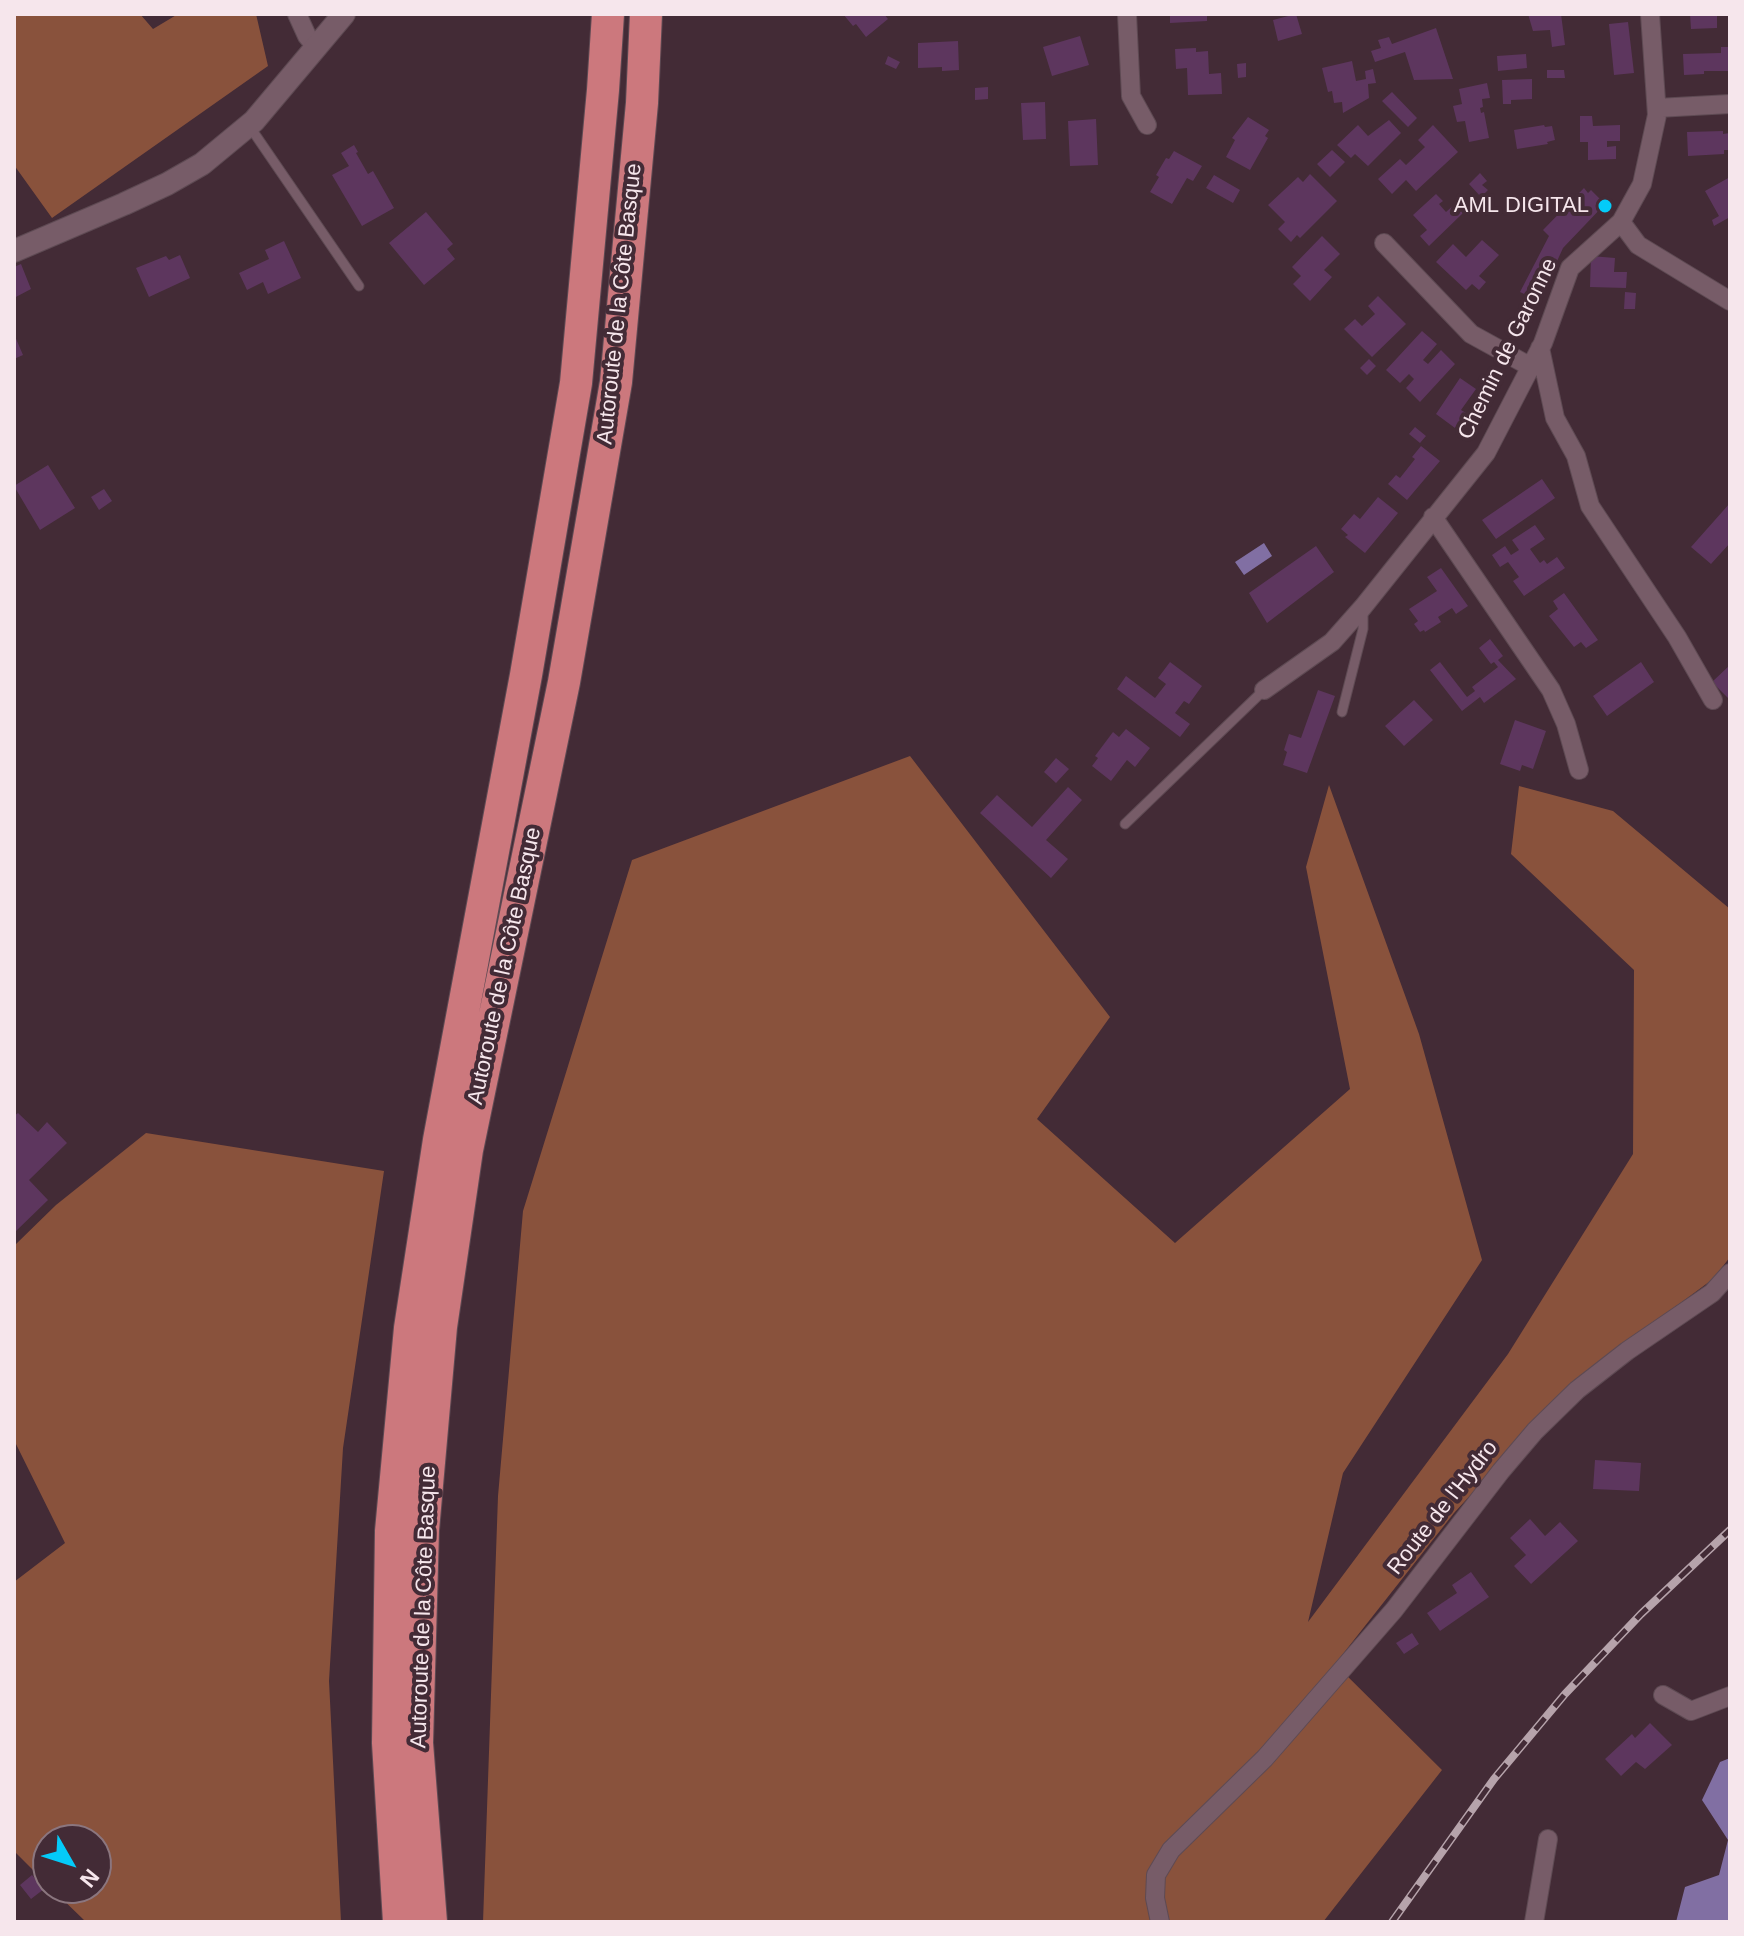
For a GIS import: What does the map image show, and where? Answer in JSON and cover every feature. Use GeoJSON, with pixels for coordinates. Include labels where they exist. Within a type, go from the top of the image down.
{"type":"FeatureCollection","features":[{"type":"Feature","properties":{"kind":"highway","name":"Autoroute de la Côte Basque"},"geometry":{"type":"LineString","coordinates":[[399,1922],[388,1758],[391,1531],[410,1328],[439,1140],[523,691],[576,383],[608,14]]}},
{"type":"Feature","properties":{"kind":"highway","name":"Autoroute de la Côte Basque"},"geometry":{"type":"LineString","coordinates":[[431,1922],[417,1743],[423,1530],[441,1327],[467,1150],[564,682],[616,382],[642,103],[646,14]]}},
{"type":"Feature","properties":{"kind":"street"},"geometry":{"type":"LineString","coordinates":[[297,14],[307,36],[317,48]]}},
{"type":"Feature","properties":{"kind":"street"},"geometry":{"type":"LineString","coordinates":[[14,251],[167,184],[202,164],[249,126],[344,14]]}},
{"type":"Feature","properties":{"kind":"street"},"geometry":{"type":"LineString","coordinates":[[1127,14],[1131,96],[1147,125]]}},
{"type":"Feature","properties":{"kind":"street","name":"Chemin de Garonne"},"geometry":{"type":"LineString","coordinates":[[1264,690],[1332,642],[1486,453],[1540,348],[1570,268],[1621,222],[1642,184],[1657,108],[1650,14]]}},
{"type":"Feature","properties":{"kind":"street"},"geometry":{"type":"LineString","coordinates":[[1657,108],[1730,104]]}},
{"type":"Feature","properties":{"kind":"street"},"geometry":{"type":"LineString","coordinates":[[1621,222],[1638,245],[1730,301]]}},
{"type":"Feature","properties":{"kind":"street"},"geometry":{"type":"LineString","coordinates":[[1384,243],[1471,334],[1531,367]]}},
{"type":"Feature","properties":{"kind":"street"},"geometry":{"type":"LineString","coordinates":[[1540,348],[1555,418],[1576,456],[1590,506],[1677,637],[1713,700]]}},
{"type":"Feature","properties":{"kind":"street"},"geometry":{"type":"LineString","coordinates":[[1433,517],[1551,690],[1566,724],[1579,770]]}},
{"type":"Feature","properties":{"kind":"street","name":"Route de l'Hydro"},"geometry":{"type":"LineString","coordinates":[[1160,1922],[1155,1898],[1156,1875],[1171,1850],[1265,1758],[1394,1610],[1535,1431],[1577,1390],[1627,1351],[1712,1293],[1730,1273]]}},
{"type":"Feature","properties":{"kind":"street"},"geometry":{"type":"LineString","coordinates":[[1663,1695],[1691,1711],[1730,1696]]}},
{"type":"Feature","properties":{"kind":"street"},"geometry":{"type":"LineString","coordinates":[[1534,1922],[1548,1839]]}},
{"type":"Feature","properties":{"kind":"lane"},"geometry":{"type":"LineString","coordinates":[[249,126],[359,286]]}},
{"type":"Feature","properties":{"kind":"lane"},"geometry":{"type":"LineString","coordinates":[[1342,712],[1363,629],[1363,607]]}},
{"type":"Feature","properties":{"kind":"lane"},"geometry":{"type":"LineString","coordinates":[[1125,824],[1264,690]]}},
{"type":"Feature","properties":{"kind":"shaded area"},"geometry":{"type":"Polygon","coordinates":[[[14,14],[140,14],[153,29],[178,14],[256,14],[268,66],[52,218],[14,165],[14,14]]]}},
{"type":"Feature","properties":{"kind":"shaded area"},"geometry":{"type":"Polygon","coordinates":[[[1264,543],[1272,556],[1244,575],[1235,562],[1264,543]]]}},
{"type":"Feature","properties":{"kind":"shaded area"},"geometry":{"type":"Polygon","coordinates":[[[910,756],[1110,1017],[1037,1119],[1175,1243],[1350,1089],[1306,867],[1329,785],[1419,1034],[1482,1260],[1343,1473],[1308,1622],[1508,1354],[1633,1154],[1634,970],[1511,854],[1519,786],[1613,811],[1730,909],[1730,1257],[1713,1279],[1575,1381],[1454,1513],[1335,1664],[1442,1770],[1323,1922],[483,1922],[498,1496],[523,1211],[632,860],[910,756]]]}},
{"type":"Feature","properties":{"kind":"shaded area"},"geometry":{"type":"Polygon","coordinates":[[[146,1133],[384,1171],[343,1448],[329,1681],[341,1922],[86,1922],[67,1904],[112,1904],[112,1824],[32,1824],[32,1869],[14,1851],[14,1582],[65,1543],[14,1440],[14,1246],[56,1205],[146,1133]]]}},
{"type":"Feature","properties":{"kind":"shaded area"},"geometry":{"type":"Polygon","coordinates":[[[1730,1758],[1730,1922],[1676,1922],[1685,1887],[1719,1875],[1728,1840],[1702,1800],[1720,1762],[1730,1758]]]}},
{"type":"Feature","properties":{"kind":"building"},"geometry":{"type":"Polygon","coordinates":[[[843,14],[884,14],[888,19],[866,37],[843,14]]]}},
{"type":"Feature","properties":{"kind":"building"},"geometry":{"type":"Polygon","coordinates":[[[1170,14],[1207,14],[1207,21],[1170,23],[1170,14]]]}},
{"type":"Feature","properties":{"kind":"building"},"geometry":{"type":"Polygon","coordinates":[[[1296,14],[1302,34],[1278,41],[1273,20],[1296,14]]]}},
{"type":"Feature","properties":{"kind":"building"},"geometry":{"type":"Polygon","coordinates":[[[1528,14],[1561,14],[1565,45],[1552,47],[1550,30],[1533,31],[1528,14]]]}},
{"type":"Feature","properties":{"kind":"building"},"geometry":{"type":"Polygon","coordinates":[[[1690,14],[1717,14],[1717,28],[1691,29],[1690,14]]]}},
{"type":"Feature","properties":{"kind":"building"},"geometry":{"type":"Polygon","coordinates":[[[1628,22],[1634,73],[1614,75],[1609,24],[1628,22]]]}},
{"type":"Feature","properties":{"kind":"building"},"geometry":{"type":"Polygon","coordinates":[[[1436,28],[1453,79],[1414,80],[1405,52],[1375,62],[1371,51],[1381,48],[1378,40],[1389,37],[1392,44],[1436,28]]]}},
{"type":"Feature","properties":{"kind":"building"},"geometry":{"type":"Polygon","coordinates":[[[1080,36],[1089,65],[1052,76],[1043,47],[1080,36]]]}},
{"type":"Feature","properties":{"kind":"building"},"geometry":{"type":"Polygon","coordinates":[[[958,41],[959,70],[918,68],[918,43],[958,41]]]}},
{"type":"Feature","properties":{"kind":"building"},"geometry":{"type":"Polygon","coordinates":[[[1721,47],[1730,47],[1730,71],[1684,75],[1683,54],[1721,53],[1721,47]]]}},
{"type":"Feature","properties":{"kind":"building"},"geometry":{"type":"Polygon","coordinates":[[[1196,48],[1196,52],[1208,51],[1209,74],[1221,73],[1222,94],[1188,95],[1187,68],[1176,69],[1175,49],[1196,48]]]}},
{"type":"Feature","properties":{"kind":"building"},"geometry":{"type":"Polygon","coordinates":[[[1526,54],[1527,68],[1498,71],[1497,56],[1526,54]]]}},
{"type":"Feature","properties":{"kind":"building"},"geometry":{"type":"Polygon","coordinates":[[[888,56],[900,62],[896,69],[885,64],[888,56]]]}},
{"type":"Feature","properties":{"kind":"building"},"geometry":{"type":"Polygon","coordinates":[[[1352,61],[1356,81],[1366,79],[1365,71],[1373,69],[1376,83],[1368,84],[1369,98],[1343,113],[1342,102],[1334,103],[1332,91],[1328,92],[1322,68],[1352,61]]]}},
{"type":"Feature","properties":{"kind":"building"},"geometry":{"type":"Polygon","coordinates":[[[1246,63],[1246,77],[1238,78],[1237,64],[1246,63]]]}},
{"type":"Feature","properties":{"kind":"building"},"geometry":{"type":"Polygon","coordinates":[[[1547,70],[1564,70],[1565,78],[1547,78],[1547,70]]]}},
{"type":"Feature","properties":{"kind":"building"},"geometry":{"type":"Polygon","coordinates":[[[1532,79],[1532,99],[1511,100],[1511,104],[1503,104],[1502,80],[1532,79]]]}},
{"type":"Feature","properties":{"kind":"building"},"geometry":{"type":"Polygon","coordinates":[[[1487,83],[1490,98],[1482,99],[1483,107],[1480,108],[1481,113],[1484,112],[1489,138],[1469,142],[1465,121],[1457,122],[1453,106],[1462,104],[1459,89],[1487,83]]]}},
{"type":"Feature","properties":{"kind":"building"},"geometry":{"type":"Polygon","coordinates":[[[988,87],[988,99],[975,100],[975,88],[988,87]]]}},
{"type":"Feature","properties":{"kind":"building"},"geometry":{"type":"Polygon","coordinates":[[[1392,92],[1417,118],[1408,127],[1382,101],[1392,92]]]}},
{"type":"Feature","properties":{"kind":"building"},"geometry":{"type":"Polygon","coordinates":[[[1045,102],[1046,139],[1023,140],[1021,103],[1045,102]]]}},
{"type":"Feature","properties":{"kind":"building"},"geometry":{"type":"Polygon","coordinates":[[[1580,116],[1592,116],[1593,126],[1620,125],[1620,141],[1607,141],[1607,147],[1616,146],[1616,159],[1588,160],[1588,142],[1580,142],[1580,116]]]}},
{"type":"Feature","properties":{"kind":"building"},"geometry":{"type":"Polygon","coordinates":[[[1248,117],[1269,130],[1265,136],[1268,138],[1250,170],[1226,157],[1235,140],[1232,138],[1248,117]]]}},
{"type":"Feature","properties":{"kind":"building"},"geometry":{"type":"Polygon","coordinates":[[[1096,119],[1098,165],[1070,166],[1068,121],[1096,119]]]}},
{"type":"Feature","properties":{"kind":"building"},"geometry":{"type":"Polygon","coordinates":[[[1389,120],[1401,133],[1368,166],[1355,154],[1351,158],[1337,145],[1358,125],[1368,136],[1389,120]]]}},
{"type":"Feature","properties":{"kind":"building"},"geometry":{"type":"Polygon","coordinates":[[[1433,125],[1458,152],[1416,191],[1406,180],[1392,194],[1378,179],[1400,159],[1406,165],[1425,147],[1418,140],[1433,125]]]}},
{"type":"Feature","properties":{"kind":"building"},"geometry":{"type":"Polygon","coordinates":[[[1552,126],[1555,140],[1517,149],[1514,130],[1552,126]]]}},
{"type":"Feature","properties":{"kind":"building"},"geometry":{"type":"Polygon","coordinates":[[[1723,131],[1723,134],[1730,133],[1730,150],[1724,150],[1724,154],[1688,156],[1687,132],[1723,131]]]}},
{"type":"Feature","properties":{"kind":"building"},"geometry":{"type":"Polygon","coordinates":[[[354,145],[368,174],[373,171],[394,208],[362,226],[332,175],[349,166],[341,153],[354,145]]]}},
{"type":"Feature","properties":{"kind":"building"},"geometry":{"type":"Polygon","coordinates":[[[1332,150],[1345,162],[1330,177],[1317,164],[1332,150]]]}},
{"type":"Feature","properties":{"kind":"building"},"geometry":{"type":"Polygon","coordinates":[[[1174,151],[1202,166],[1193,181],[1187,178],[1172,204],[1150,192],[1159,177],[1156,175],[1174,151]]]}},
{"type":"Feature","properties":{"kind":"building"},"geometry":{"type":"Polygon","coordinates":[[[1480,173],[1487,181],[1482,185],[1488,190],[1481,197],[1469,184],[1480,173]]]}},
{"type":"Feature","properties":{"kind":"building"},"geometry":{"type":"Polygon","coordinates":[[[1310,174],[1337,201],[1300,238],[1297,235],[1291,242],[1278,229],[1285,222],[1268,205],[1298,177],[1303,182],[1310,174]]]}},
{"type":"Feature","properties":{"kind":"building"},"geometry":{"type":"Polygon","coordinates":[[[1214,175],[1240,190],[1233,203],[1206,188],[1214,175]]]}},
{"type":"Feature","properties":{"kind":"building"},"geometry":{"type":"Polygon","coordinates":[[[1730,177],[1730,217],[1714,226],[1712,220],[1719,216],[1705,191],[1730,177]]]}},
{"type":"Feature","properties":{"kind":"building"},"geometry":{"type":"Polygon","coordinates":[[[1584,188],[1588,193],[1591,190],[1605,204],[1563,248],[1539,301],[1520,292],[1549,236],[1543,230],[1584,188]]]}},
{"type":"Feature","properties":{"kind":"building"},"geometry":{"type":"Polygon","coordinates":[[[1436,194],[1443,201],[1439,204],[1446,212],[1455,204],[1463,213],[1429,246],[1420,236],[1427,230],[1413,215],[1436,194]]]}},
{"type":"Feature","properties":{"kind":"building"},"geometry":{"type":"Polygon","coordinates":[[[426,212],[453,244],[447,249],[455,259],[424,285],[389,243],[426,212]]]}},
{"type":"Feature","properties":{"kind":"building"},"geometry":{"type":"Polygon","coordinates":[[[1322,236],[1340,254],[1324,270],[1332,277],[1310,301],[1293,284],[1301,276],[1292,267],[1322,236]]]}},
{"type":"Feature","properties":{"kind":"building"},"geometry":{"type":"Polygon","coordinates":[[[1482,240],[1499,255],[1479,276],[1486,282],[1479,290],[1472,284],[1466,290],[1436,262],[1453,244],[1466,257],[1482,240]]]}},
{"type":"Feature","properties":{"kind":"building"},"geometry":{"type":"Polygon","coordinates":[[[284,241],[301,278],[268,294],[263,282],[247,290],[239,273],[269,259],[265,250],[284,241]]]}},
{"type":"Feature","properties":{"kind":"building"},"geometry":{"type":"Polygon","coordinates":[[[180,255],[190,278],[149,297],[136,268],[166,256],[169,260],[180,255]]]}},
{"type":"Feature","properties":{"kind":"building"},"geometry":{"type":"Polygon","coordinates":[[[1591,256],[1615,258],[1614,272],[1627,272],[1626,288],[1590,287],[1591,256]]]}},
{"type":"Feature","properties":{"kind":"building"},"geometry":{"type":"Polygon","coordinates":[[[21,264],[31,289],[14,298],[14,267],[21,264]]]}},
{"type":"Feature","properties":{"kind":"building"},"geometry":{"type":"Polygon","coordinates":[[[1625,292],[1636,293],[1635,309],[1624,309],[1625,292]]]}},
{"type":"Feature","properties":{"kind":"building"},"geometry":{"type":"Polygon","coordinates":[[[1378,296],[1406,324],[1372,357],[1344,329],[1355,319],[1362,326],[1375,314],[1368,306],[1378,296]]]}},
{"type":"Feature","properties":{"kind":"building"},"geometry":{"type":"Polygon","coordinates":[[[1422,331],[1437,344],[1423,360],[1428,364],[1441,350],[1455,364],[1420,402],[1406,388],[1414,379],[1409,374],[1400,383],[1386,370],[1422,331]]]}},
{"type":"Feature","properties":{"kind":"building"},"geometry":{"type":"Polygon","coordinates":[[[14,334],[23,355],[14,359],[14,334]]]}},
{"type":"Feature","properties":{"kind":"building"},"geometry":{"type":"Polygon","coordinates":[[[1369,359],[1376,366],[1367,375],[1360,368],[1369,359]]]}},
{"type":"Feature","properties":{"kind":"building"},"geometry":{"type":"Polygon","coordinates":[[[1460,378],[1476,389],[1461,410],[1466,413],[1455,428],[1436,414],[1460,378]]]}},
{"type":"Feature","properties":{"kind":"building"},"geometry":{"type":"Polygon","coordinates":[[[1415,427],[1426,436],[1420,443],[1409,434],[1415,427]]]}},
{"type":"Feature","properties":{"kind":"building"},"geometry":{"type":"Polygon","coordinates":[[[1421,446],[1440,461],[1407,500],[1388,484],[1396,475],[1400,478],[1421,446]]]}},
{"type":"Feature","properties":{"kind":"building"},"geometry":{"type":"Polygon","coordinates":[[[48,465],[75,508],[40,530],[14,486],[48,465]]]}},
{"type":"Feature","properties":{"kind":"building"},"geometry":{"type":"Polygon","coordinates":[[[1542,479],[1555,498],[1496,539],[1482,520],[1542,479]]]}},
{"type":"Feature","properties":{"kind":"building"},"geometry":{"type":"Polygon","coordinates":[[[104,489],[112,501],[99,510],[91,497],[104,489]]]}},
{"type":"Feature","properties":{"kind":"building"},"geometry":{"type":"Polygon","coordinates":[[[1378,497],[1398,513],[1365,553],[1345,537],[1348,535],[1341,529],[1354,514],[1360,519],[1378,497]]]}},
{"type":"Feature","properties":{"kind":"building"},"geometry":{"type":"Polygon","coordinates":[[[1730,503],[1730,543],[1711,564],[1691,547],[1730,503]]]}},
{"type":"Feature","properties":{"kind":"building"},"geometry":{"type":"Polygon","coordinates":[[[1535,525],[1545,539],[1530,549],[1540,563],[1544,560],[1547,564],[1557,557],[1565,568],[1524,596],[1513,581],[1519,577],[1508,562],[1500,567],[1492,555],[1505,546],[1511,555],[1519,550],[1512,540],[1535,525]]]}},
{"type":"Feature","properties":{"kind":"building"},"geometry":{"type":"Polygon","coordinates":[[[1316,546],[1334,572],[1267,623],[1249,593],[1316,546]]]}},
{"type":"Feature","properties":{"kind":"building"},"geometry":{"type":"Polygon","coordinates":[[[1441,568],[1468,606],[1456,614],[1452,608],[1438,617],[1441,622],[1420,632],[1414,624],[1418,621],[1409,609],[1437,591],[1427,577],[1441,568]]]}},
{"type":"Feature","properties":{"kind":"building"},"geometry":{"type":"Polygon","coordinates":[[[1564,593],[1598,640],[1586,648],[1581,642],[1574,647],[1549,616],[1558,609],[1553,601],[1564,593]]]}},
{"type":"Feature","properties":{"kind":"building"},"geometry":{"type":"Polygon","coordinates":[[[1490,639],[1503,656],[1498,660],[1516,679],[1484,703],[1480,697],[1462,711],[1430,670],[1440,662],[1467,697],[1475,691],[1472,687],[1498,667],[1494,662],[1491,664],[1479,648],[1490,639]]]}},
{"type":"Feature","properties":{"kind":"building"},"geometry":{"type":"Polygon","coordinates":[[[1170,662],[1202,686],[1189,704],[1184,701],[1175,713],[1190,724],[1180,737],[1117,689],[1126,676],[1155,698],[1166,684],[1158,678],[1170,662]]]}},
{"type":"Feature","properties":{"kind":"building"},"geometry":{"type":"Polygon","coordinates":[[[1641,662],[1654,682],[1607,716],[1593,696],[1641,662]]]}},
{"type":"Feature","properties":{"kind":"building"},"geometry":{"type":"Polygon","coordinates":[[[1730,665],[1730,700],[1712,682],[1730,665]]]}},
{"type":"Feature","properties":{"kind":"building"},"geometry":{"type":"Polygon","coordinates":[[[1318,690],[1335,696],[1307,773],[1283,765],[1287,752],[1284,750],[1289,734],[1301,738],[1318,690]]]}},
{"type":"Feature","properties":{"kind":"building"},"geometry":{"type":"Polygon","coordinates":[[[1414,700],[1433,720],[1404,746],[1385,726],[1414,700]]]}},
{"type":"Feature","properties":{"kind":"building"},"geometry":{"type":"Polygon","coordinates":[[[1515,720],[1546,731],[1533,769],[1522,765],[1520,771],[1500,764],[1515,720]]]}},
{"type":"Feature","properties":{"kind":"building"},"geometry":{"type":"Polygon","coordinates":[[[1126,729],[1150,748],[1135,767],[1127,760],[1111,781],[1092,766],[1098,758],[1095,756],[1113,732],[1119,737],[1126,729]]]}},
{"type":"Feature","properties":{"kind":"building"},"geometry":{"type":"Polygon","coordinates":[[[1056,758],[1069,769],[1056,783],[1044,772],[1056,758]]]}},
{"type":"Feature","properties":{"kind":"building"},"geometry":{"type":"Polygon","coordinates":[[[1068,787],[1082,800],[1046,840],[1068,859],[1051,878],[980,813],[997,795],[1032,827],[1068,787]]]}},
{"type":"Feature","properties":{"kind":"building"},"geometry":{"type":"Polygon","coordinates":[[[18,1113],[38,1132],[47,1122],[67,1143],[29,1180],[48,1200],[14,1233],[14,1116],[18,1113]]]}},
{"type":"Feature","properties":{"kind":"building"},"geometry":{"type":"Polygon","coordinates":[[[1595,1460],[1641,1463],[1639,1491],[1593,1489],[1595,1460]]]}},
{"type":"Feature","properties":{"kind":"building"},"geometry":{"type":"Polygon","coordinates":[[[1530,1519],[1545,1536],[1560,1522],[1578,1541],[1531,1584],[1514,1566],[1526,1555],[1510,1538],[1530,1519]]]}},
{"type":"Feature","properties":{"kind":"building"},"geometry":{"type":"Polygon","coordinates":[[[1471,1572],[1489,1597],[1440,1631],[1427,1613],[1457,1593],[1452,1585],[1471,1572]]]}},
{"type":"Feature","properties":{"kind":"building"},"geometry":{"type":"Polygon","coordinates":[[[1412,1633],[1419,1644],[1404,1654],[1396,1643],[1412,1633]]]}},
{"type":"Feature","properties":{"kind":"building"},"geometry":{"type":"Polygon","coordinates":[[[1650,1723],[1672,1745],[1645,1769],[1636,1762],[1621,1776],[1605,1759],[1632,1734],[1635,1738],[1650,1723]]]}},
{"type":"Feature","properties":{"kind":"building"},"geometry":{"type":"Polygon","coordinates":[[[32,1875],[32,1898],[31,1899],[20,1885],[32,1875]]]}},
{"type":"Feature","properties":{"kind":"railway"},"geometry":{"type":"LineString","coordinates":[[1392,1922],[1494,1779],[1565,1694],[1641,1614],[1730,1530]]}},
{"type":"Feature","properties":{"kind":"place","name":"AML DIGITAL"},"geometry":{"type":"Point","coordinates":[1605,206]}}]}
